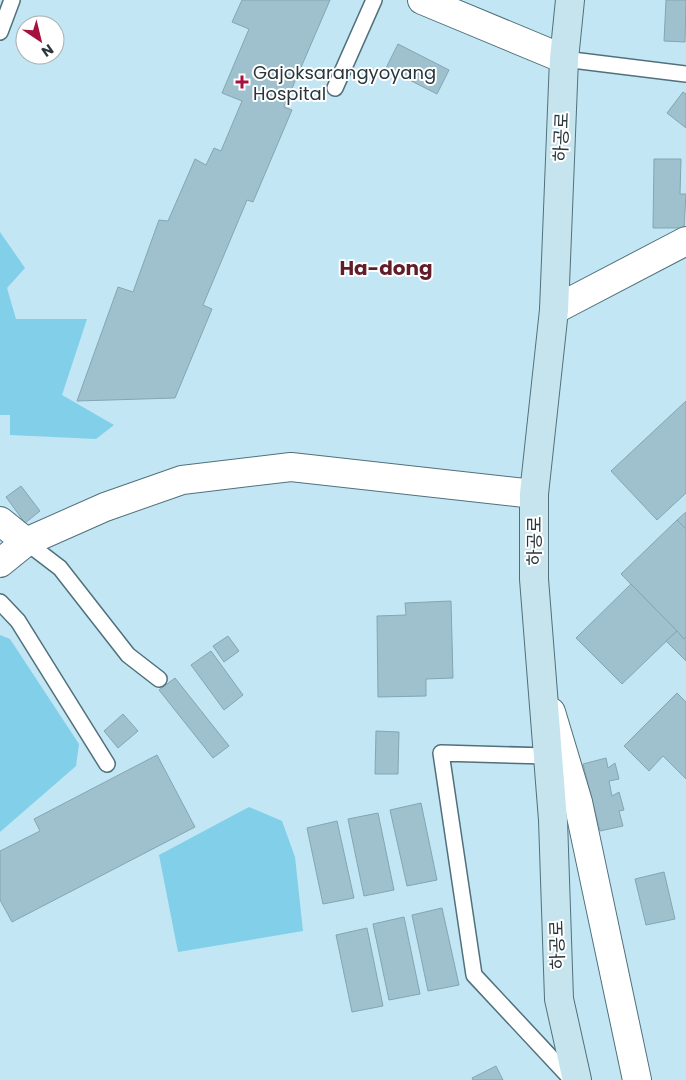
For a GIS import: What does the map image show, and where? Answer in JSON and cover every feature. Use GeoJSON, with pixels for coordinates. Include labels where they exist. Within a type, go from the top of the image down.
{"type":"FeatureCollection","features":[{"type":"Feature","properties":{"kind":"main road","name":"하공로"},"geometry":{"type":"LineString","coordinates":[[570,0],[564,59],[554,310],[534,494],[534,579],[553,820],[559,1000],[577,1080]]}},
{"type":"Feature","properties":{"kind":"street"},"geometry":{"type":"LineString","coordinates":[[422,0],[564,59]]}},
{"type":"Feature","properties":{"kind":"street"},"geometry":{"type":"LineString","coordinates":[[554,310],[686,241]]}},
{"type":"Feature","properties":{"kind":"street"},"geometry":{"type":"LineString","coordinates":[[0,563],[26,542],[106,507],[182,480],[291,467],[534,494]]}},
{"type":"Feature","properties":{"kind":"street"},"geometry":{"type":"LineString","coordinates":[[0,521],[26,542]]}},
{"type":"Feature","properties":{"kind":"street"},"geometry":{"type":"LineString","coordinates":[[543,687],[578,802],[637,1080]]}},
{"type":"Feature","properties":{"kind":"lane"},"geometry":{"type":"LineString","coordinates":[[0,32],[12,0]]}},
{"type":"Feature","properties":{"kind":"lane"},"geometry":{"type":"LineString","coordinates":[[335,88],[374,0]]}},
{"type":"Feature","properties":{"kind":"lane"},"geometry":{"type":"LineString","coordinates":[[564,59],[686,74]]}},
{"type":"Feature","properties":{"kind":"lane"},"geometry":{"type":"LineString","coordinates":[[26,542],[60,568],[128,656],[159,679]]}},
{"type":"Feature","properties":{"kind":"lane"},"geometry":{"type":"LineString","coordinates":[[0,602],[18,621],[106,764]]}},
{"type":"Feature","properties":{"kind":"lane"},"geometry":{"type":"LineString","coordinates":[[548,756],[441,753],[474,975],[572,1080]]}},
{"type":"Feature","properties":{"kind":"shaded area"},"geometry":{"type":"Polygon","coordinates":[[[0,232],[25,268],[7,288],[16,319],[87,319],[62,395],[114,425],[96,439],[10,435],[10,415],[0,415],[0,232]]]}},
{"type":"Feature","properties":{"kind":"shaded area"},"geometry":{"type":"Polygon","coordinates":[[[0,635],[10,639],[79,744],[76,766],[0,832],[0,635]]]}},
{"type":"Feature","properties":{"kind":"shaded area"},"geometry":{"type":"Polygon","coordinates":[[[249,807],[282,821],[295,857],[303,931],[178,952],[159,855],[249,807]]]}},
{"type":"Feature","properties":{"kind":"building"},"geometry":{"type":"Polygon","coordinates":[[[242,0],[330,0],[284,107],[292,110],[253,202],[247,200],[203,305],[212,309],[175,398],[77,401],[118,287],[133,292],[159,220],[168,221],[195,159],[206,165],[214,148],[221,151],[242,101],[222,93],[249,29],[232,22],[242,0]]]}},
{"type":"Feature","properties":{"kind":"building"},"geometry":{"type":"Polygon","coordinates":[[[666,0],[686,0],[685,42],[664,41],[666,0]]]}},
{"type":"Feature","properties":{"kind":"building"},"geometry":{"type":"Polygon","coordinates":[[[398,44],[449,70],[437,94],[386,68],[398,44]]]}},
{"type":"Feature","properties":{"kind":"building"},"geometry":{"type":"Polygon","coordinates":[[[683,92],[686,94],[686,128],[667,113],[683,92]]]}},
{"type":"Feature","properties":{"kind":"building"},"geometry":{"type":"Polygon","coordinates":[[[654,159],[681,159],[680,194],[686,194],[684,228],[653,228],[654,159]]]}},
{"type":"Feature","properties":{"kind":"building"},"geometry":{"type":"Polygon","coordinates":[[[686,401],[686,493],[657,520],[611,471],[686,401]]]}},
{"type":"Feature","properties":{"kind":"building"},"geometry":{"type":"Polygon","coordinates":[[[21,486],[40,511],[25,523],[6,497],[21,486]]]}},
{"type":"Feature","properties":{"kind":"building"},"geometry":{"type":"Polygon","coordinates":[[[686,512],[686,529],[677,520],[686,512]]]}},
{"type":"Feature","properties":{"kind":"building"},"geometry":{"type":"Polygon","coordinates":[[[677,520],[686,529],[686,637],[684,639],[621,574],[677,520]]]}},
{"type":"Feature","properties":{"kind":"building"},"geometry":{"type":"Polygon","coordinates":[[[631,584],[677,631],[622,684],[576,638],[631,584]]]}},
{"type":"Feature","properties":{"kind":"building"},"geometry":{"type":"Polygon","coordinates":[[[451,601],[453,678],[426,679],[426,696],[378,697],[377,616],[406,615],[405,603],[451,601]]]}},
{"type":"Feature","properties":{"kind":"building"},"geometry":{"type":"Polygon","coordinates":[[[677,631],[684,639],[686,637],[686,661],[666,641],[677,631]]]}},
{"type":"Feature","properties":{"kind":"building"},"geometry":{"type":"Polygon","coordinates":[[[228,636],[239,651],[224,662],[213,646],[228,636]]]}},
{"type":"Feature","properties":{"kind":"building"},"geometry":{"type":"Polygon","coordinates":[[[211,651],[243,695],[224,710],[191,665],[211,651]]]}},
{"type":"Feature","properties":{"kind":"building"},"geometry":{"type":"Polygon","coordinates":[[[175,678],[229,746],[213,758],[159,690],[175,678]]]}},
{"type":"Feature","properties":{"kind":"building"},"geometry":{"type":"Polygon","coordinates":[[[677,693],[686,702],[686,779],[663,756],[649,771],[624,746],[677,693]]]}},
{"type":"Feature","properties":{"kind":"building"},"geometry":{"type":"Polygon","coordinates":[[[123,714],[138,731],[118,748],[104,731],[123,714]]]}},
{"type":"Feature","properties":{"kind":"building"},"geometry":{"type":"Polygon","coordinates":[[[376,731],[399,732],[398,774],[375,774],[376,731]]]}},
{"type":"Feature","properties":{"kind":"building"},"geometry":{"type":"Polygon","coordinates":[[[157,755],[195,827],[12,922],[0,900],[0,851],[40,831],[34,819],[157,755]]]}},
{"type":"Feature","properties":{"kind":"building"},"geometry":{"type":"Polygon","coordinates":[[[606,758],[608,768],[615,763],[619,779],[609,781],[612,796],[619,792],[624,810],[619,811],[623,826],[600,831],[583,764],[606,758]]]}},
{"type":"Feature","properties":{"kind":"building"},"geometry":{"type":"Polygon","coordinates":[[[421,803],[437,880],[407,886],[390,810],[421,803]]]}},
{"type":"Feature","properties":{"kind":"building"},"geometry":{"type":"Polygon","coordinates":[[[378,813],[394,890],[364,896],[348,819],[378,813]]]}},
{"type":"Feature","properties":{"kind":"building"},"geometry":{"type":"Polygon","coordinates":[[[337,821],[354,898],[323,904],[307,828],[337,821]]]}},
{"type":"Feature","properties":{"kind":"building"},"geometry":{"type":"Polygon","coordinates":[[[664,872],[675,919],[646,925],[635,879],[664,872]]]}},
{"type":"Feature","properties":{"kind":"building"},"geometry":{"type":"Polygon","coordinates":[[[442,908],[459,985],[428,991],[412,915],[442,908]]]}},
{"type":"Feature","properties":{"kind":"building"},"geometry":{"type":"Polygon","coordinates":[[[404,917],[420,994],[389,1000],[373,924],[404,917]]]}},
{"type":"Feature","properties":{"kind":"building"},"geometry":{"type":"Polygon","coordinates":[[[367,928],[383,1006],[352,1012],[336,935],[367,928]]]}},
{"type":"Feature","properties":{"kind":"building"},"geometry":{"type":"Polygon","coordinates":[[[496,1066],[503,1080],[473,1080],[472,1078],[496,1066]]]}},
{"type":"Feature","properties":{"kind":"place","name":"Gajoksarangyoyang Hospital"},"geometry":{"type":"Point","coordinates":[242,82]}},
{"type":"Feature","properties":{"kind":"district","name":"Ha-dong"},"geometry":{"type":"Point","coordinates":[386,268]}}]}
